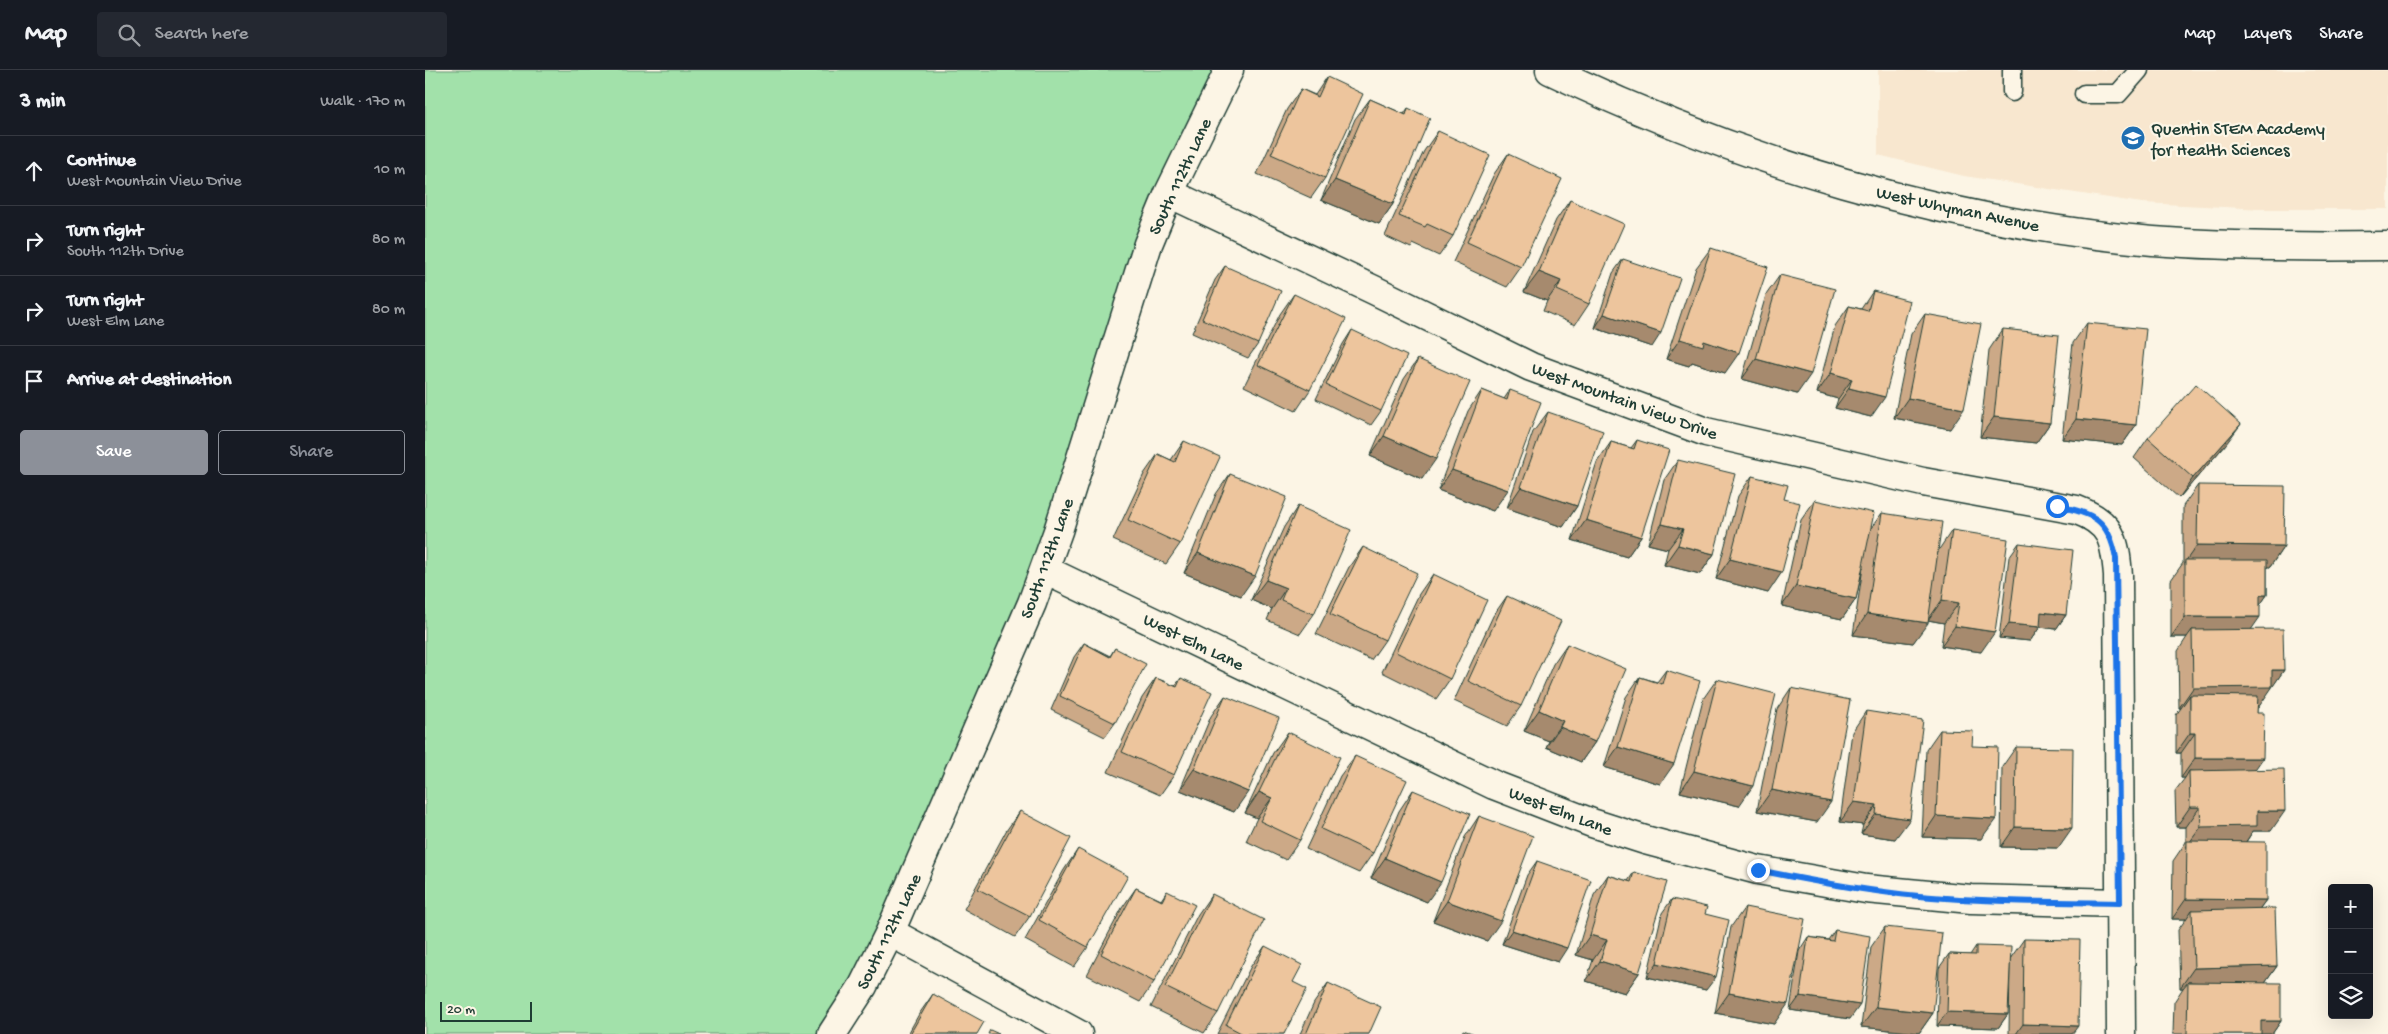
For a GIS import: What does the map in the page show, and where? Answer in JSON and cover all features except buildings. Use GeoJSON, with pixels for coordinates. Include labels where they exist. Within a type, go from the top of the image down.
{"type":"FeatureCollection","features":[{"type":"Feature","properties":{"kind":"street","name":"South 112th Lane"},"geometry":{"type":"LineString","coordinates":[[832,1034],[863,986],[890,932],[1045,570],[1148,244],[1169,193],[1229,70]]}},
{"type":"Feature","properties":{"kind":"street","name":"West Whyman Avenue"},"geometry":{"type":"LineString","coordinates":[[1550,70],[1670,124],[1726,145],[1825,176],[1959,211],[2064,230],[2152,240],[2287,247],[2388,246]]}},
{"type":"Feature","properties":{"kind":"street","name":"West Mountain View Drive"},"geometry":{"type":"LineString","coordinates":[[1169,193],[1531,367],[1706,432],[1923,482],[2077,510],[2094,516],[2107,527],[2113,541],[2118,575],[2120,903]]}},
{"type":"Feature","properties":{"kind":"street","name":"West Elm Lane"},"geometry":{"type":"LineString","coordinates":[[1045,570],[1494,785],[1550,808],[1636,838],[1758,870],[1866,889],[1971,899],[2120,903]]}},
{"type":"Feature","properties":{"kind":"street"},"geometry":{"type":"LineString","coordinates":[[2120,903],[2121,1034]]}},
{"type":"Feature","properties":{"kind":"street"},"geometry":{"type":"LineString","coordinates":[[890,932],[1078,1034]]}},
{"type":"Feature","properties":{"kind":"lane"},"geometry":{"type":"LineString","coordinates":[[2012,70],[2012,92]]}},
{"type":"Feature","properties":{"kind":"lane"},"geometry":{"type":"LineString","coordinates":[[2084,94],[2118,94],[2139,70]]}},
{"type":"Feature","properties":{"kind":"shaded area","name":"Quentin STEM Academy for Health Sciences"},"geometry":{"type":"Polygon","coordinates":[[[1878,70],[2388,70],[2388,209],[2264,209],[2142,203],[1964,176],[1878,155],[1878,70]]]}},
{"type":"Feature","properties":{"kind":"green space"},"geometry":{"type":"Polygon","coordinates":[[[425,70],[1229,70],[1169,193],[1058,531],[832,1034],[425,1034],[425,70]]]}},
{"type":"Feature","properties":{"kind":"place","name":"Quentin STEM Academy for Health Sciences"},"geometry":{"type":"Point","coordinates":[2133,138]}},
{"type":"Feature","properties":{"kind":"route"},"geometry":{"type":"LineString","coordinates":[[1758,870],[1813,881],[1918,896],[2024,902],[2120,903],[2118,575],[2116,558],[2113,541],[2107,527],[2094,516],[2057,506]]}}]}
